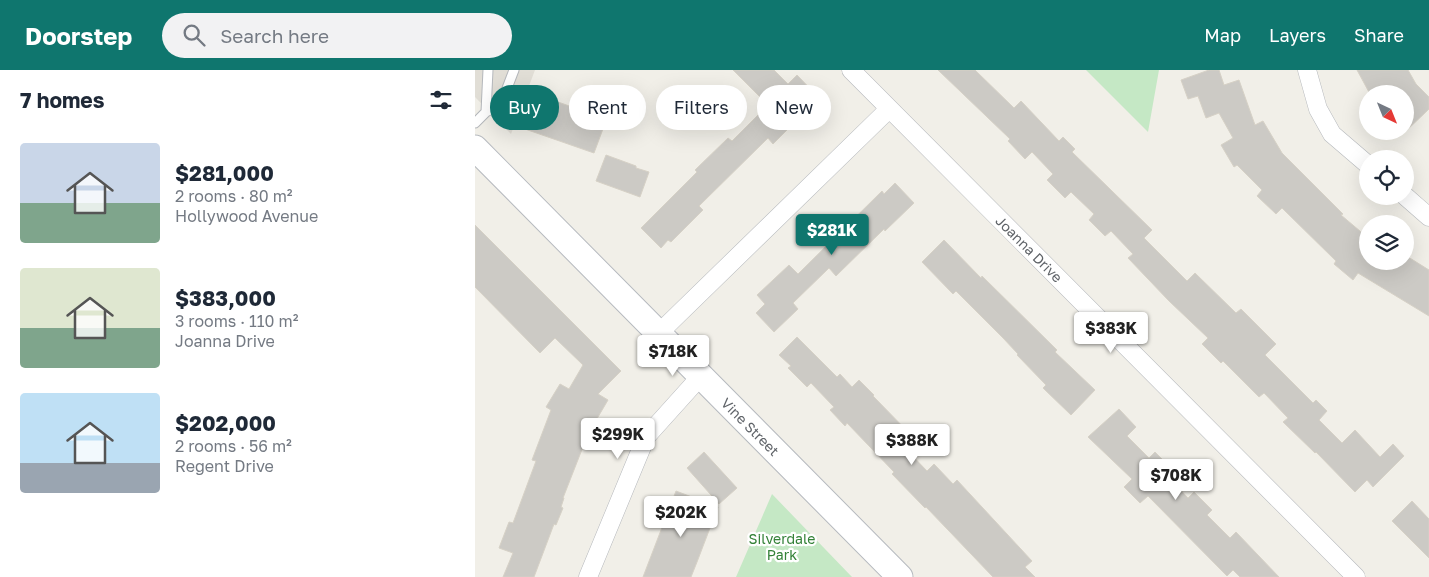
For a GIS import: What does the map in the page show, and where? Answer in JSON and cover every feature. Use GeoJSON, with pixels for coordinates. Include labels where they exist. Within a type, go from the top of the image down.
{"type":"FeatureCollection","features":[{"type":"Feature","properties":{"kind":"street","name":"Joanna Drive"},"geometry":{"type":"LineString","coordinates":[[851,70],[1356,577]]}},
{"type":"Feature","properties":{"kind":"street"},"geometry":{"type":"LineString","coordinates":[[1307,70],[1318,109],[1332,134],[1359,157]]}},
{"type":"Feature","properties":{"kind":"street"},"geometry":{"type":"LineString","coordinates":[[658,334],[889,109]]}},
{"type":"Feature","properties":{"kind":"street","name":"Vine Street"},"geometry":{"type":"LineString","coordinates":[[475,148],[900,577]]}},
{"type":"Feature","properties":{"kind":"street"},"geometry":{"type":"LineString","coordinates":[[1414,204],[1429,216]]}},
{"type":"Feature","properties":{"kind":"street"},"geometry":{"type":"LineString","coordinates":[[587,577],[645,437],[700,377]]}},
{"type":"Feature","properties":{"kind":"lane"},"geometry":{"type":"LineString","coordinates":[[486,112],[488,70]]}},
{"type":"Feature","properties":{"kind":"lane"},"geometry":{"type":"LineString","coordinates":[[475,123],[486,112],[501,104],[514,70]]}},
{"type":"Feature","properties":{"kind":"shaded area"},"geometry":{"type":"Polygon","coordinates":[[[475,70],[535,70],[529,85],[490,85],[490,112],[475,97],[475,70]]]}},
{"type":"Feature","properties":{"kind":"green space"},"geometry":{"type":"Polygon","coordinates":[[[1086,70],[1159,70],[1148,132],[1086,70]]]}},
{"type":"Feature","properties":{"kind":"green space","name":"Silverdale Park"},"geometry":{"type":"Polygon","coordinates":[[[772,494],[852,577],[736,577],[772,494]]]}},
{"type":"Feature","properties":{"kind":"building"},"geometry":{"type":"Polygon","coordinates":[[[733,70],[774,70],[788,84],[797,75],[807,85],[757,85],[757,94],[733,70]]]}},
{"type":"Feature","properties":{"kind":"building"},"geometry":{"type":"Polygon","coordinates":[[[938,70],[975,70],[1014,108],[1021,101],[1059,141],[1063,137],[1075,149],[1072,152],[1152,230],[1144,238],[1187,281],[1195,273],[1236,313],[1241,309],[1276,344],[1265,355],[1313,403],[1316,400],[1327,411],[1319,420],[1342,443],[1355,430],[1380,457],[1393,444],[1404,456],[1373,487],[1367,480],[1355,492],[1283,422],[1288,418],[1264,393],[1259,397],[1223,361],[1221,363],[1202,344],[1208,338],[1128,258],[1133,254],[1111,231],[1105,236],[1089,220],[1094,214],[1071,192],[1065,198],[1047,180],[1053,174],[1032,152],[1025,159],[1008,141],[1010,139],[938,70]]]}},
{"type":"Feature","properties":{"kind":"building"},"geometry":{"type":"Polygon","coordinates":[[[1209,70],[1219,70],[1224,85],[1239,80],[1255,125],[1263,121],[1282,153],[1343,214],[1341,215],[1359,230],[1359,270],[1414,270],[1414,261],[1429,270],[1429,316],[1358,273],[1353,280],[1334,264],[1336,261],[1282,208],[1276,214],[1257,196],[1262,190],[1237,165],[1234,167],[1221,145],[1233,138],[1219,113],[1206,118],[1198,96],[1188,99],[1181,80],[1209,70]]]}},
{"type":"Feature","properties":{"kind":"building"},"geometry":{"type":"Polygon","coordinates":[[[1357,70],[1408,70],[1416,84],[1429,97],[1429,109],[1414,123],[1414,85],[1365,85],[1357,70]]]}},
{"type":"Feature","properties":{"kind":"building"},"geometry":{"type":"Polygon","coordinates":[[[559,102],[569,106],[569,130],[603,130],[594,153],[528,130],[559,130],[559,102]]]}},
{"type":"Feature","properties":{"kind":"building"},"geometry":{"type":"Polygon","coordinates":[[[757,116],[757,130],[787,130],[773,144],[768,138],[699,206],[703,210],[671,242],[668,240],[661,248],[641,228],[728,138],[732,141],[743,130],[747,130],[747,126],[757,116]]]}},
{"type":"Feature","properties":{"kind":"building"},"geometry":{"type":"Polygon","coordinates":[[[606,155],[649,172],[640,197],[596,181],[606,155]]]}},
{"type":"Feature","properties":{"kind":"building"},"geometry":{"type":"Polygon","coordinates":[[[895,183],[914,203],[885,231],[884,229],[836,276],[829,268],[793,303],[798,309],[774,332],[756,313],[765,304],[757,295],[789,265],[798,274],[882,191],[884,194],[895,183]]]}},
{"type":"Feature","properties":{"kind":"building"},"geometry":{"type":"Polygon","coordinates":[[[475,225],[621,371],[598,394],[608,400],[588,434],[563,498],[561,507],[563,508],[556,525],[554,524],[534,577],[503,577],[513,553],[499,548],[509,522],[513,523],[536,461],[532,460],[551,410],[546,407],[560,384],[569,389],[583,365],[555,338],[540,353],[475,287],[475,225]]]}},
{"type":"Feature","properties":{"kind":"building"},"geometry":{"type":"Polygon","coordinates":[[[944,240],[1057,350],[1055,352],[1095,390],[1071,415],[1043,388],[1046,385],[1003,338],[956,291],[953,294],[922,262],[944,240]]]}},
{"type":"Feature","properties":{"kind":"building"},"geometry":{"type":"Polygon","coordinates":[[[797,337],[837,377],[840,374],[852,387],[859,380],[874,395],[912,436],[903,446],[927,471],[934,464],[953,484],[957,480],[1032,561],[1025,567],[1035,577],[993,577],[892,474],[894,472],[847,423],[845,426],[830,410],[834,407],[811,383],[807,387],[788,368],[791,366],[779,355],[797,337]]]}},
{"type":"Feature","properties":{"kind":"building"},"geometry":{"type":"Polygon","coordinates":[[[1119,409],[1136,427],[1127,436],[1149,458],[1155,452],[1173,470],[1167,476],[1188,498],[1194,492],[1212,510],[1207,515],[1230,538],[1236,532],[1279,577],[1240,577],[1233,570],[1227,576],[1148,496],[1140,503],[1124,487],[1132,479],[1088,437],[1119,409]]]}},
{"type":"Feature","properties":{"kind":"building"},"geometry":{"type":"Polygon","coordinates":[[[704,452],[737,488],[719,504],[687,468],[704,452]]]}},
{"type":"Feature","properties":{"kind":"building"},"geometry":{"type":"Polygon","coordinates":[[[676,491],[718,507],[697,562],[691,577],[643,577],[676,491]]]}},
{"type":"Feature","properties":{"kind":"building"},"geometry":{"type":"Polygon","coordinates":[[[1412,501],[1429,519],[1429,558],[1392,521],[1412,501]]]}}]}
